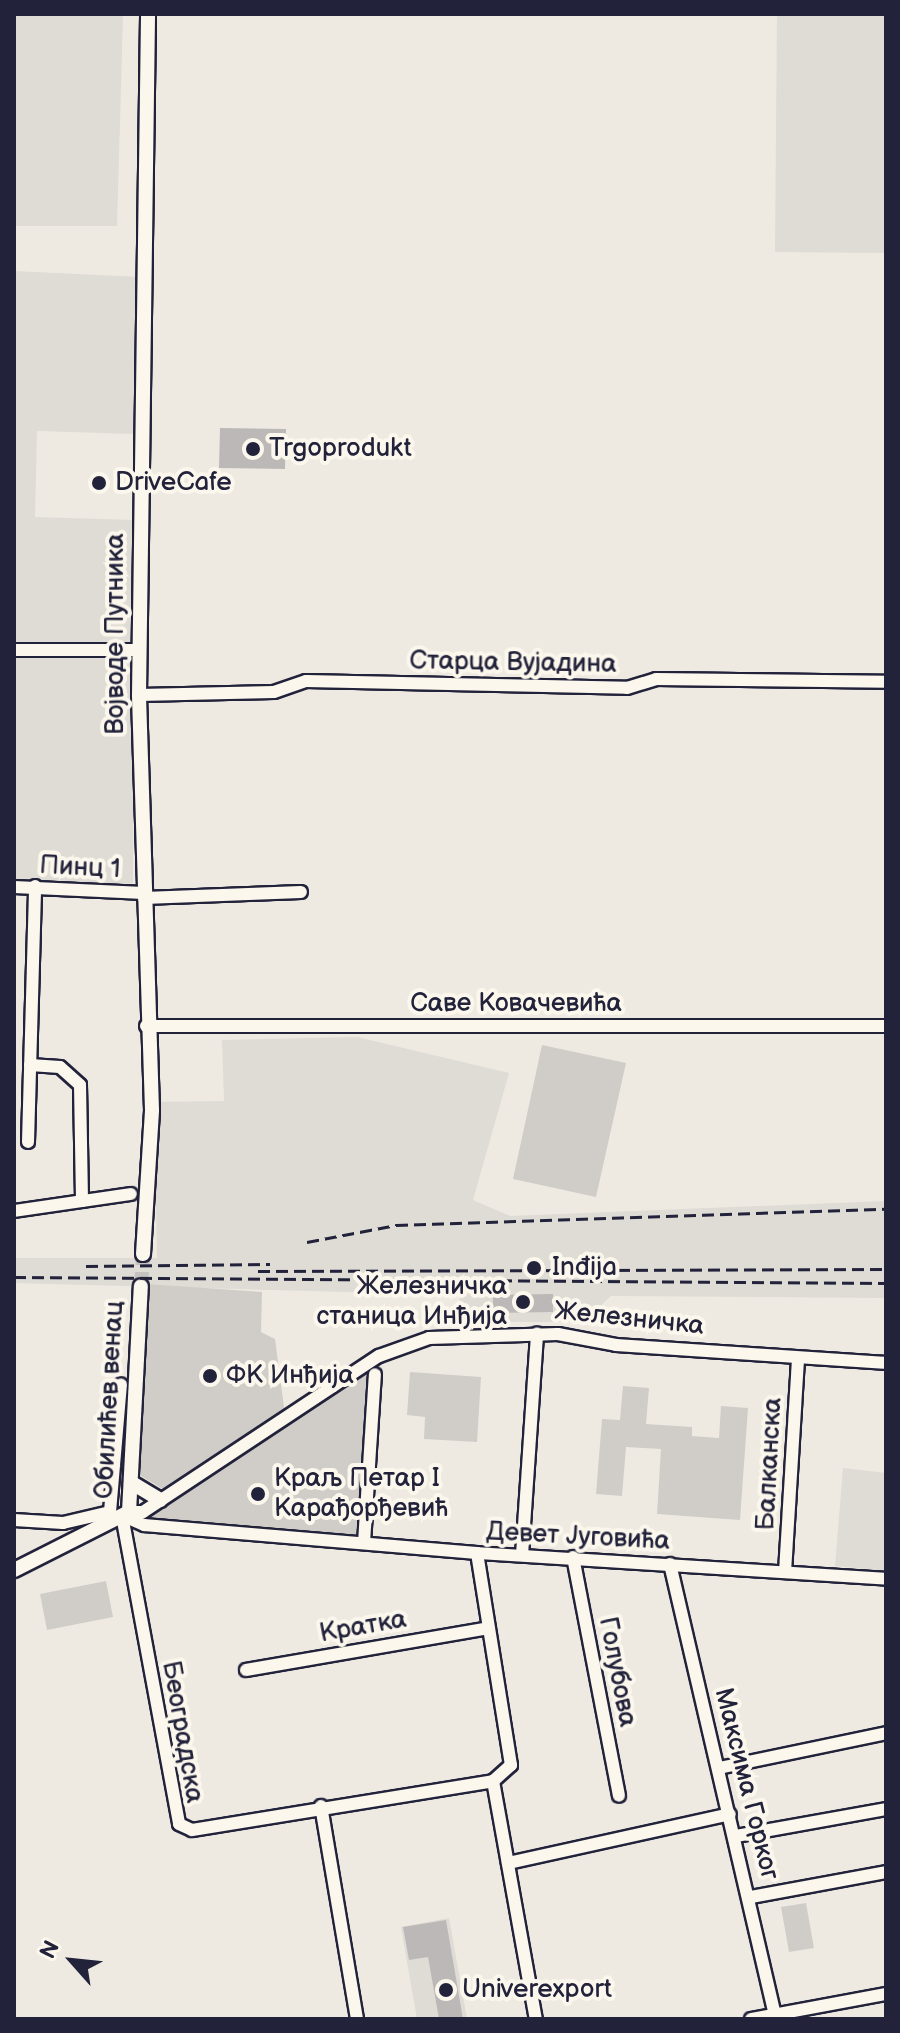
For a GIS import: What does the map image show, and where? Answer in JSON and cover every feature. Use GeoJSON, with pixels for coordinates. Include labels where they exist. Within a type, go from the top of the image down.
{"type":"FeatureCollection","features":[{"type":"Feature","properties":{"kind":"main road","name":"Војводе Путника"},"geometry":{"type":"LineString","coordinates":[[143,1254],[152,1110],[146,1026],[139,695],[148,14]]}},
{"type":"Feature","properties":{"kind":"main road","name":"Обилићев венац"},"geometry":{"type":"LineString","coordinates":[[126,1516],[132,1483],[141,1286]]}},
{"type":"Feature","properties":{"kind":"main road"},"geometry":{"type":"LineString","coordinates":[[132,1483],[160,1500]]}},
{"type":"Feature","properties":{"kind":"main road","name":"Железничка"},"geometry":{"type":"LineString","coordinates":[[14,1570],[126,1516]]}},
{"type":"Feature","properties":{"kind":"street"},"geometry":{"type":"LineString","coordinates":[[14,650],[140,650]]}},
{"type":"Feature","properties":{"kind":"street","name":"Старца Вујадина"},"geometry":{"type":"LineString","coordinates":[[139,695],[274,692],[306,681],[627,688],[656,679],[886,682]]}},
{"type":"Feature","properties":{"kind":"street"},"geometry":{"type":"LineString","coordinates":[[28,1142],[35,886]]}},
{"type":"Feature","properties":{"kind":"street","name":"Пинц 1"},"geometry":{"type":"LineString","coordinates":[[14,887],[144,895],[301,892]]}},
{"type":"Feature","properties":{"kind":"street","name":"Саве Ковачевића"},"geometry":{"type":"LineString","coordinates":[[146,1026],[886,1026]]}},
{"type":"Feature","properties":{"kind":"street"},"geometry":{"type":"LineString","coordinates":[[30,1065],[60,1067],[80,1085],[82,1201]]}},
{"type":"Feature","properties":{"kind":"street"},"geometry":{"type":"LineString","coordinates":[[14,1211],[131,1194]]}},
{"type":"Feature","properties":{"kind":"street"},"geometry":{"type":"LineString","coordinates":[[522,1555],[537,1334]]}},
{"type":"Feature","properties":{"kind":"street","name":"Железничка"},"geometry":{"type":"LineString","coordinates":[[126,1516],[160,1500],[391,1350],[442,1337],[537,1334],[798,1359],[886,1363]]}},
{"type":"Feature","properties":{"kind":"street","name":"Балканска"},"geometry":{"type":"LineString","coordinates":[[785,1572],[798,1359]]}},
{"type":"Feature","properties":{"kind":"street"},"geometry":{"type":"LineString","coordinates":[[364,1543],[375,1374]]}},
{"type":"Feature","properties":{"kind":"street"},"geometry":{"type":"LineString","coordinates":[[14,1520],[63,1523],[95,1520],[113,1507],[121,1384]]}},
{"type":"Feature","properties":{"kind":"street","name":"Девет Југовића"},"geometry":{"type":"LineString","coordinates":[[126,1516],[144,1525],[477,1553],[886,1579]]}},
{"type":"Feature","properties":{"kind":"street","name":"Београдска"},"geometry":{"type":"LineString","coordinates":[[126,1516],[174,1817],[192,1830],[321,1806],[493,1781]]}},
{"type":"Feature","properties":{"kind":"street"},"geometry":{"type":"LineString","coordinates":[[63,1523],[71,1545]]}},
{"type":"Feature","properties":{"kind":"street"},"geometry":{"type":"LineString","coordinates":[[477,1553],[511,1765],[493,1781],[536,2019]]}},
{"type":"Feature","properties":{"kind":"street","name":"Голубова"},"geometry":{"type":"LineString","coordinates":[[573,1557],[619,1796]]}},
{"type":"Feature","properties":{"kind":"street","name":"Максима Горког"},"geometry":{"type":"LineString","coordinates":[[670,1564],[751,1897],[769,2017]]}},
{"type":"Feature","properties":{"kind":"street","name":"Кратка"},"geometry":{"type":"LineString","coordinates":[[246,1670],[488,1628]]}},
{"type":"Feature","properties":{"kind":"street"},"geometry":{"type":"LineString","coordinates":[[719,1768],[886,1733]]}},
{"type":"Feature","properties":{"kind":"street"},"geometry":{"type":"LineString","coordinates":[[321,1806],[357,2019]]}},
{"type":"Feature","properties":{"kind":"street"},"geometry":{"type":"LineString","coordinates":[[736,1836],[886,1809]]}},
{"type":"Feature","properties":{"kind":"street"},"geometry":{"type":"LineString","coordinates":[[508,1863],[730,1814]]}},
{"type":"Feature","properties":{"kind":"street"},"geometry":{"type":"LineString","coordinates":[[751,1897],[886,1872]]}},
{"type":"Feature","properties":{"kind":"street"},"geometry":{"type":"LineString","coordinates":[[751,2019],[886,1994]]}},
{"type":"Feature","properties":{"kind":"shaded area"},"geometry":{"type":"Polygon","coordinates":[[[14,14],[123,14],[117,226],[14,226],[14,14]]]}},
{"type":"Feature","properties":{"kind":"shaded area"},"geometry":{"type":"Polygon","coordinates":[[[777,14],[886,14],[886,253],[775,252],[777,14]]]}},
{"type":"Feature","properties":{"kind":"shaded area"},"geometry":{"type":"Polygon","coordinates":[[[14,271],[141,277],[136,434],[37,431],[35,517],[134,520],[133,883],[14,893],[14,271]]]}},
{"type":"Feature","properties":{"kind":"shaded area"},"geometry":{"type":"Polygon","coordinates":[[[357,1037],[509,1073],[473,1200],[510,1216],[886,1201],[886,1298],[611,1296],[584,1322],[463,1322],[459,1295],[14,1283],[14,1258],[157,1258],[154,1102],[224,1101],[222,1040],[357,1037]]]}},
{"type":"Feature","properties":{"kind":"shaded area"},"geometry":{"type":"Polygon","coordinates":[[[542,1045],[626,1063],[596,1197],[513,1179],[542,1045]]]}},
{"type":"Feature","properties":{"kind":"shaded area","name":"ФК Инђија"},"geometry":{"type":"Polygon","coordinates":[[[146,1284],[262,1292],[261,1332],[275,1339],[285,1415],[166,1491],[136,1473],[146,1284]]]}},
{"type":"Feature","properties":{"kind":"shaded area"},"geometry":{"type":"Polygon","coordinates":[[[371,1369],[356,1537],[137,1518],[371,1369]]]}},
{"type":"Feature","properties":{"kind":"shaded area"},"geometry":{"type":"Polygon","coordinates":[[[410,1372],[481,1377],[477,1442],[424,1439],[425,1417],[407,1415],[410,1372]]]}},
{"type":"Feature","properties":{"kind":"shaded area"},"geometry":{"type":"Polygon","coordinates":[[[623,1386],[649,1388],[646,1424],[692,1427],[692,1436],[719,1438],[721,1406],[748,1408],[740,1520],[657,1514],[661,1449],[626,1447],[622,1496],[596,1494],[602,1419],[620,1420],[623,1386]]]}},
{"type":"Feature","properties":{"kind":"shaded area"},"geometry":{"type":"Polygon","coordinates":[[[843,1468],[886,1473],[886,1571],[835,1566],[843,1468]]]}},
{"type":"Feature","properties":{"kind":"shaded area"},"geometry":{"type":"Polygon","coordinates":[[[106,1581],[113,1617],[47,1630],[40,1594],[106,1581]]]}},
{"type":"Feature","properties":{"kind":"shaded area"},"geometry":{"type":"Polygon","coordinates":[[[806,1903],[814,1948],[789,1952],[781,1907],[806,1903]]]}},
{"type":"Feature","properties":{"kind":"shaded area","name":"Univerexport"},"geometry":{"type":"Polygon","coordinates":[[[449,1918],[467,2019],[417,2019],[401,1927],[449,1918]]]}},
{"type":"Feature","properties":{"kind":"building","name":"Trgoprodukt"},"geometry":{"type":"Polygon","coordinates":[[[220,428],[286,429],[285,469],[219,468],[220,428]]]}},
{"type":"Feature","properties":{"kind":"building","name":"Железничка станица Инђија"},"geometry":{"type":"Polygon","coordinates":[[[553,1294],[553,1312],[493,1313],[493,1295],[553,1294]]]}},
{"type":"Feature","properties":{"kind":"building","name":"Univerexport"},"geometry":{"type":"Polygon","coordinates":[[[446,1920],[463,2019],[439,2019],[428,1957],[409,1960],[403,1927],[446,1920]]]}},
{"type":"Feature","properties":{"kind":"tunnel"},"geometry":{"type":"LineString","coordinates":[[141,1286],[143,1254]]}},
{"type":"Feature","properties":{"kind":"railway"},"geometry":{"type":"LineString","coordinates":[[307,1242],[396,1225],[886,1209]]}},
{"type":"Feature","properties":{"kind":"railway"},"geometry":{"type":"LineString","coordinates":[[86,1266],[270,1264]]}},
{"type":"Feature","properties":{"kind":"railway"},"geometry":{"type":"LineString","coordinates":[[258,1271],[886,1269]]}},
{"type":"Feature","properties":{"kind":"railway"},"geometry":{"type":"LineString","coordinates":[[14,1277],[886,1283]]}},
{"type":"Feature","properties":{"kind":"place","name":"Trgoprodukt"},"geometry":{"type":"Point","coordinates":[253,449]}},
{"type":"Feature","properties":{"kind":"place","name":"DriveCafe"},"geometry":{"type":"Point","coordinates":[99,483]}},
{"type":"Feature","properties":{"kind":"place","name":"Inđija"},"geometry":{"type":"Point","coordinates":[534,1268]}},
{"type":"Feature","properties":{"kind":"place","name":"Железничка станица Инђија"},"geometry":{"type":"Point","coordinates":[523,1302]}},
{"type":"Feature","properties":{"kind":"place","name":"ФК Инђија"},"geometry":{"type":"Point","coordinates":[210,1376]}},
{"type":"Feature","properties":{"kind":"place","name":"Краљ Петар I Карађорђевић"},"geometry":{"type":"Point","coordinates":[258,1494]}},
{"type":"Feature","properties":{"kind":"place","name":"Univerexport"},"geometry":{"type":"Point","coordinates":[446,1990]}}]}
